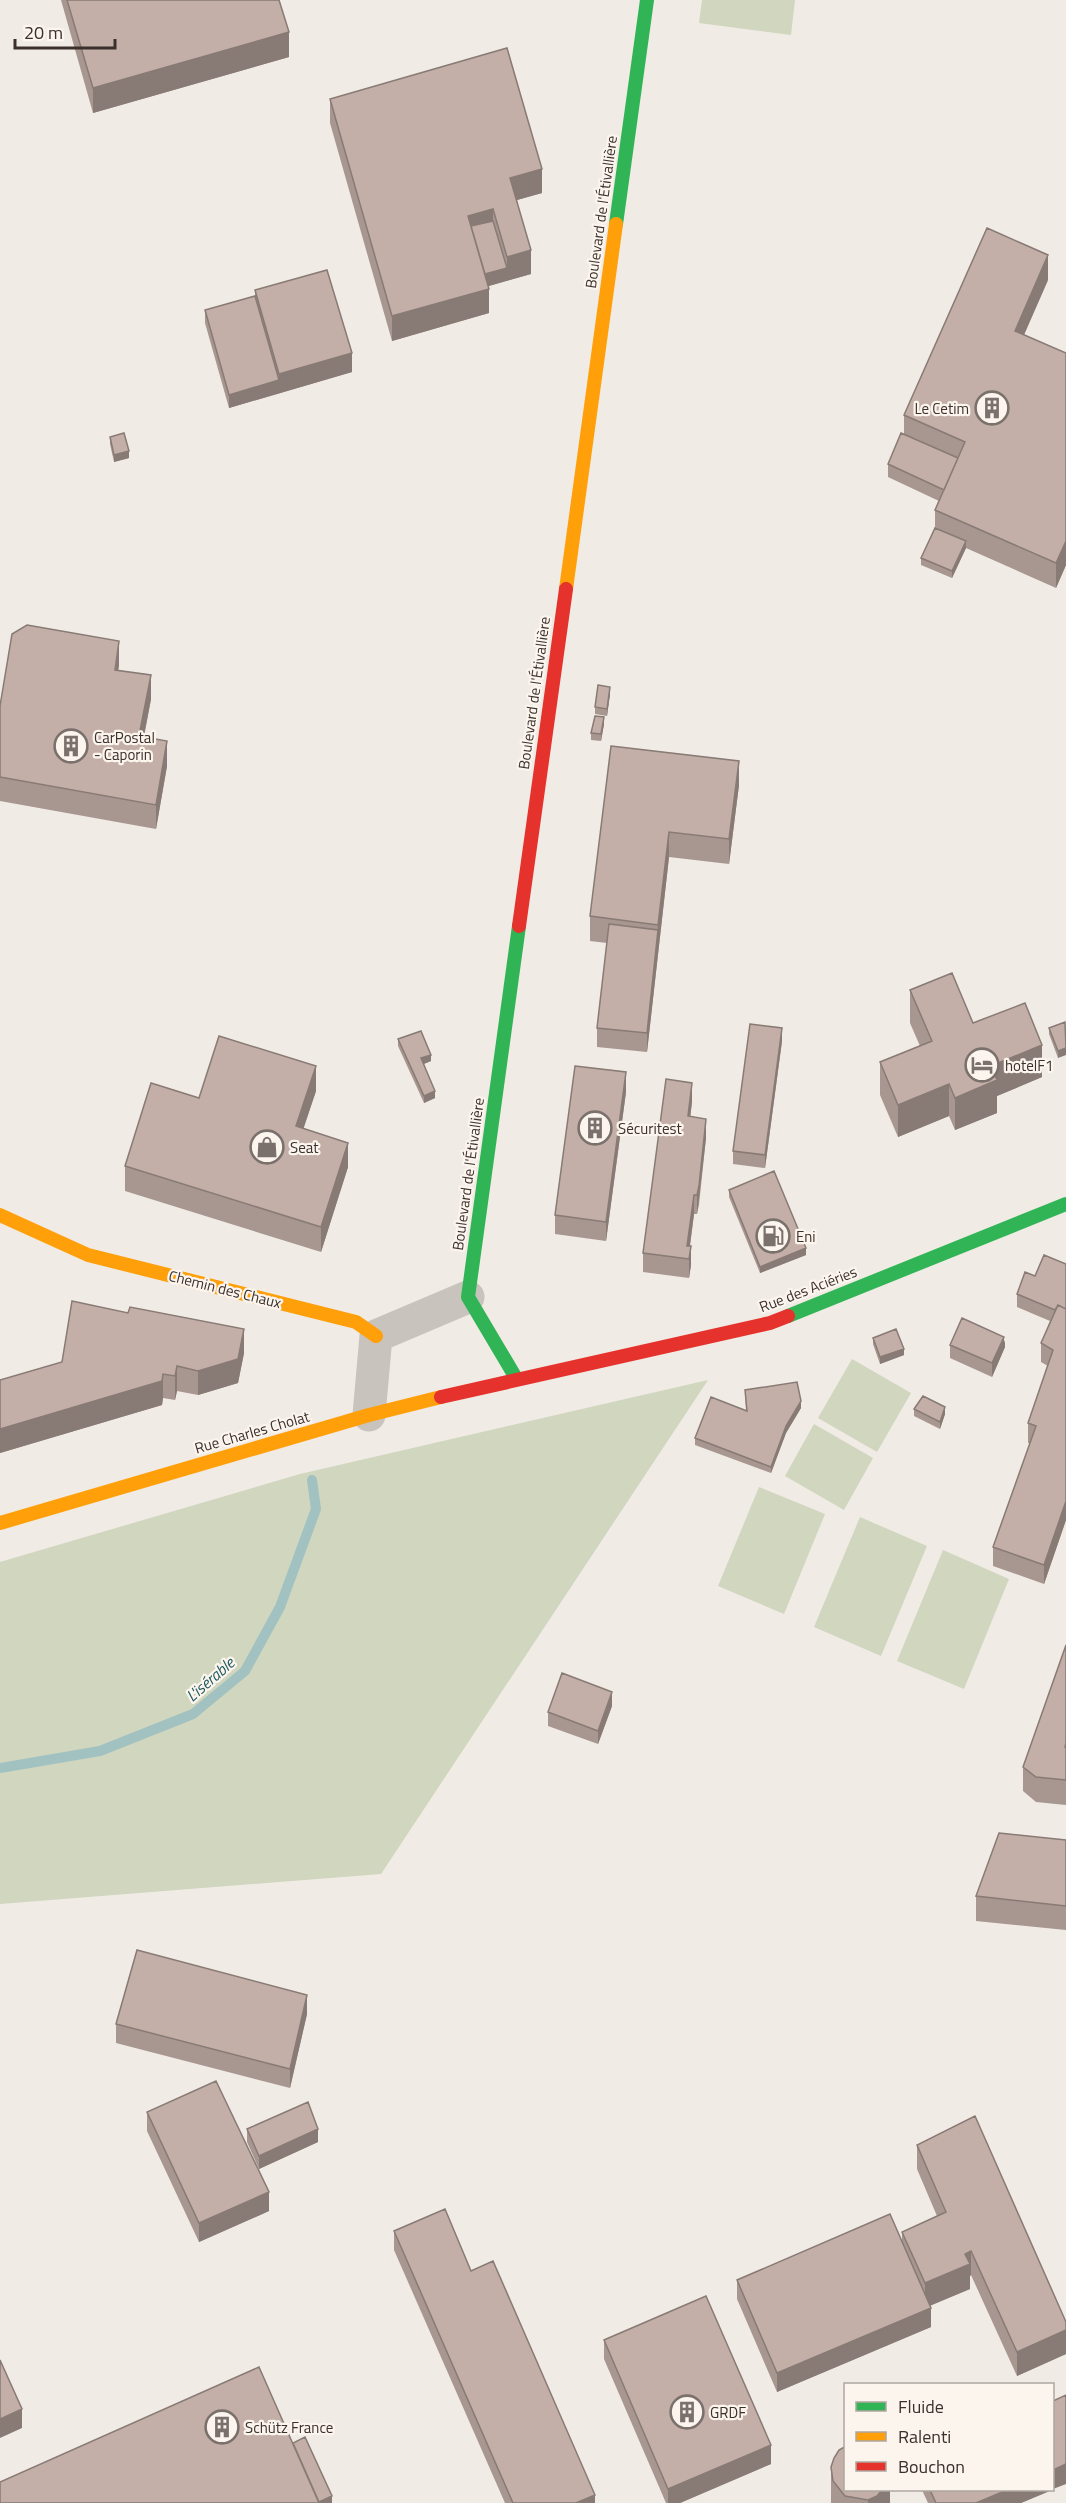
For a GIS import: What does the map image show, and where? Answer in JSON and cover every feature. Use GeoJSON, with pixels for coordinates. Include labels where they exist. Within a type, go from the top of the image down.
{"type":"FeatureCollection","features":[{"type":"Feature","properties":{"kind":"street","name":"Boulevard de l'Étivallière"},"geometry":{"type":"LineString","coordinates":[[468,1297],[647,0]]}},
{"type":"Feature","properties":{"kind":"street","name":"Rue des Aciéries"},"geometry":{"type":"LineString","coordinates":[[516,1378],[770,1323],[1066,1204]]}},
{"type":"Feature","properties":{"kind":"street","name":"Chemin des Chaux"},"geometry":{"type":"LineString","coordinates":[[0,1215],[88,1255],[356,1322],[376,1336]]}},
{"type":"Feature","properties":{"kind":"street"},"geometry":{"type":"LineString","coordinates":[[369,1414],[376,1336],[468,1297],[516,1378]]}},
{"type":"Feature","properties":{"kind":"street","name":"Rue Charles Cholat"},"geometry":{"type":"LineString","coordinates":[[0,1523],[369,1414],[516,1378]]}},
{"type":"Feature","properties":{"kind":"green space"},"geometry":{"type":"Polygon","coordinates":[[[702,0],[795,0],[791,35],[699,23],[702,0]]]}},
{"type":"Feature","properties":{"kind":"green space"},"geometry":{"type":"Polygon","coordinates":[[[852,1359],[911,1393],[877,1452],[818,1418],[852,1359]]]}},
{"type":"Feature","properties":{"kind":"green space"},"geometry":{"type":"Polygon","coordinates":[[[708,1380],[381,1874],[0,1904],[0,1562],[300,1474],[708,1380]]]}},
{"type":"Feature","properties":{"kind":"green space"},"geometry":{"type":"Polygon","coordinates":[[[814,1424],[873,1458],[844,1510],[785,1476],[814,1424]]]}},
{"type":"Feature","properties":{"kind":"green space"},"geometry":{"type":"Polygon","coordinates":[[[759,1487],[825,1514],[784,1614],[718,1586],[759,1487]]]}},
{"type":"Feature","properties":{"kind":"green space"},"geometry":{"type":"Polygon","coordinates":[[[860,1517],[927,1546],[881,1656],[814,1627],[860,1517]]]}},
{"type":"Feature","properties":{"kind":"green space"},"geometry":{"type":"Polygon","coordinates":[[[943,1550],[1009,1579],[964,1689],[897,1661],[943,1550]]]}},
{"type":"Feature","properties":{"kind":"building"},"geometry":{"type":"Polygon","coordinates":[[[67,0],[279,0],[289,32],[93,88],[67,0]]]}},
{"type":"Feature","properties":{"kind":"building"},"geometry":{"type":"Polygon","coordinates":[[[507,48],[542,169],[510,178],[531,250],[507,257],[493,209],[468,216],[489,289],[392,316],[330,99],[507,48]]]}},
{"type":"Feature","properties":{"kind":"building"},"geometry":{"type":"Polygon","coordinates":[[[493,221],[507,268],[485,274],[471,226],[493,221]]]}},
{"type":"Feature","properties":{"kind":"building","name":"Le Cetim"},"geometry":{"type":"Polygon","coordinates":[[[987,228],[1048,255],[1015,331],[1066,353],[1066,541],[1056,563],[935,510],[965,442],[904,415],[987,228]]]}},
{"type":"Feature","properties":{"kind":"building"},"geometry":{"type":"Polygon","coordinates":[[[327,270],[352,353],[279,374],[255,290],[327,270]]]}},
{"type":"Feature","properties":{"kind":"building"},"geometry":{"type":"Polygon","coordinates":[[[255,296],[279,380],[229,395],[205,310],[255,296]]]}},
{"type":"Feature","properties":{"kind":"building"},"geometry":{"type":"Polygon","coordinates":[[[124,433],[129,451],[114,455],[110,437],[124,433]]]}},
{"type":"Feature","properties":{"kind":"building"},"geometry":{"type":"Polygon","coordinates":[[[901,433],[958,458],[944,490],[888,464],[901,433]]]}},
{"type":"Feature","properties":{"kind":"building"},"geometry":{"type":"Polygon","coordinates":[[[935,528],[966,541],[952,571],[921,558],[935,528]]]}},
{"type":"Feature","properties":{"kind":"building","name":"CarPostal - Caporin"},"geometry":{"type":"Polygon","coordinates":[[[27,625],[119,641],[115,670],[151,675],[139,736],[167,741],[156,805],[0,777],[0,706],[12,634],[27,625]]]}},
{"type":"Feature","properties":{"kind":"building"},"geometry":{"type":"Polygon","coordinates":[[[598,685],[610,687],[607,709],[595,707],[598,685]]]}},
{"type":"Feature","properties":{"kind":"building"},"geometry":{"type":"Polygon","coordinates":[[[595,716],[604,717],[601,734],[591,733],[595,716]]]}},
{"type":"Feature","properties":{"kind":"building"},"geometry":{"type":"Polygon","coordinates":[[[611,746],[739,761],[729,839],[669,832],[658,925],[590,916],[611,746]]]}},
{"type":"Feature","properties":{"kind":"building"},"geometry":{"type":"Polygon","coordinates":[[[609,924],[658,930],[647,1033],[597,1028],[609,924]]]}},
{"type":"Feature","properties":{"kind":"building"},"geometry":{"type":"Polygon","coordinates":[[[952,973],[973,1023],[1025,1003],[1042,1045],[991,1066],[997,1080],[955,1098],[949,1084],[898,1105],[880,1062],[932,1041],[910,990],[952,973]]]}},
{"type":"Feature","properties":{"kind":"building"},"geometry":{"type":"Polygon","coordinates":[[[1065,1022],[1066,1048],[1058,1051],[1049,1028],[1065,1022]]]}},
{"type":"Feature","properties":{"kind":"building"},"geometry":{"type":"Polygon","coordinates":[[[750,1024],[782,1028],[765,1155],[733,1151],[750,1024]]]}},
{"type":"Feature","properties":{"kind":"building"},"geometry":{"type":"Polygon","coordinates":[[[421,1031],[431,1055],[421,1058],[435,1091],[424,1096],[398,1039],[421,1031]]]}},
{"type":"Feature","properties":{"kind":"building"},"geometry":{"type":"Polygon","coordinates":[[[219,1036],[316,1066],[296,1126],[348,1143],[321,1227],[125,1166],[151,1083],[199,1098],[219,1036]]]}},
{"type":"Feature","properties":{"kind":"building","name":"Sécuritest"},"geometry":{"type":"Polygon","coordinates":[[[575,1066],[626,1072],[606,1222],[555,1215],[575,1066]]]}},
{"type":"Feature","properties":{"kind":"building"},"geometry":{"type":"Polygon","coordinates":[[[666,1079],[692,1083],[688,1116],[706,1119],[699,1186],[697,1195],[694,1195],[687,1246],[691,1246],[689,1259],[643,1253],[666,1079]]]}},
{"type":"Feature","properties":{"kind":"building"},"geometry":{"type":"Polygon","coordinates":[[[774,1171],[806,1248],[760,1267],[729,1190],[774,1171]]]}},
{"type":"Feature","properties":{"kind":"building"},"geometry":{"type":"Polygon","coordinates":[[[1044,1255],[1066,1264],[1066,1309],[1058,1305],[1055,1310],[1017,1294],[1025,1272],[1035,1276],[1044,1255]]]}},
{"type":"Feature","properties":{"kind":"building"},"geometry":{"type":"Polygon","coordinates":[[[72,1301],[128,1313],[130,1307],[244,1329],[238,1359],[198,1371],[177,1366],[175,1376],[163,1374],[162,1381],[0,1429],[0,1380],[62,1362],[72,1301]]]}},
{"type":"Feature","properties":{"kind":"building"},"geometry":{"type":"Polygon","coordinates":[[[1058,1305],[1066,1309],[1066,1501],[1044,1565],[993,1547],[1036,1426],[1028,1423],[1053,1350],[1041,1343],[1058,1305]]]}},
{"type":"Feature","properties":{"kind":"building"},"geometry":{"type":"Polygon","coordinates":[[[962,1318],[1004,1337],[992,1363],[950,1345],[962,1318]]]}},
{"type":"Feature","properties":{"kind":"building"},"geometry":{"type":"Polygon","coordinates":[[[896,1329],[904,1349],[880,1357],[873,1338],[896,1329]]]}},
{"type":"Feature","properties":{"kind":"building"},"geometry":{"type":"Polygon","coordinates":[[[797,1382],[801,1401],[786,1426],[771,1467],[695,1438],[711,1397],[747,1411],[745,1390],[797,1382]]]}},
{"type":"Feature","properties":{"kind":"building"},"geometry":{"type":"Polygon","coordinates":[[[923,1396],[945,1407],[940,1422],[914,1409],[923,1396]]]}},
{"type":"Feature","properties":{"kind":"building"},"geometry":{"type":"Polygon","coordinates":[[[1066,1645],[1066,1780],[1036,1777],[1023,1767],[1066,1645]]]}},
{"type":"Feature","properties":{"kind":"building"},"geometry":{"type":"Polygon","coordinates":[[[562,1673],[612,1692],[598,1731],[548,1712],[562,1673]]]}},
{"type":"Feature","properties":{"kind":"building"},"geometry":{"type":"Polygon","coordinates":[[[999,1833],[1066,1840],[1066,1906],[976,1896],[999,1833]]]}},
{"type":"Feature","properties":{"kind":"building"},"geometry":{"type":"Polygon","coordinates":[[[137,1950],[307,1995],[290,2069],[116,2024],[137,1950]]]}},
{"type":"Feature","properties":{"kind":"building"},"geometry":{"type":"Polygon","coordinates":[[[216,2081],[269,2192],[199,2223],[147,2112],[216,2081]]]}},
{"type":"Feature","properties":{"kind":"building"},"geometry":{"type":"Polygon","coordinates":[[[308,2102],[318,2129],[259,2156],[247,2129],[308,2102]]]}},
{"type":"Feature","properties":{"kind":"building"},"geometry":{"type":"Polygon","coordinates":[[[975,2116],[1066,2322],[1066,2330],[1017,2352],[971,2251],[965,2254],[970,2264],[925,2283],[902,2232],[946,2212],[917,2145],[975,2116]]]}},
{"type":"Feature","properties":{"kind":"building"},"geometry":{"type":"Polygon","coordinates":[[[445,2209],[471,2271],[493,2261],[595,2495],[576,2503],[513,2503],[394,2231],[445,2209]]]}},
{"type":"Feature","properties":{"kind":"building","name":"GRDF"},"geometry":{"type":"Polygon","coordinates":[[[890,2214],[931,2308],[777,2373],[737,2280],[890,2214]]]}},
{"type":"Feature","properties":{"kind":"building","name":"GRDF"},"geometry":{"type":"Polygon","coordinates":[[[706,2296],[771,2445],[668,2489],[604,2340],[706,2296]]]}},
{"type":"Feature","properties":{"kind":"building"},"geometry":{"type":"Polygon","coordinates":[[[0,2360],[22,2409],[0,2419],[0,2360]]]}},
{"type":"Feature","properties":{"kind":"building","name":"Schütz France"},"geometry":{"type":"Polygon","coordinates":[[[259,2367],[319,2503],[0,2503],[0,2482],[259,2367]]]}},
{"type":"Feature","properties":{"kind":"building"},"geometry":{"type":"Polygon","coordinates":[[[1066,2395],[1066,2464],[1054,2470],[1054,2401],[1066,2395]]]}},
{"type":"Feature","properties":{"kind":"building"},"geometry":{"type":"Polygon","coordinates":[[[305,2437],[332,2496],[319,2502],[293,2443],[305,2437]]]}},
{"type":"Feature","properties":{"kind":"building"},"geometry":{"type":"Polygon","coordinates":[[[844,2447],[844,2491],[881,2491],[877,2496],[868,2500],[845,2496],[833,2481],[831,2467],[839,2450],[844,2447]]]}},
{"type":"Feature","properties":{"kind":"building"},"geometry":{"type":"Polygon","coordinates":[[[930,2491],[1005,2491],[976,2503],[936,2503],[930,2491]]]}},
{"type":"Feature","properties":{"kind":"waterway","name":"L'isérable"},"geometry":{"type":"LineString","coordinates":[[0,1768],[100,1751],[193,1714],[245,1671],[280,1607],[316,1509],[312,1480]]}},
{"type":"Feature","properties":{"kind":"traffic: fast"},"geometry":{"type":"LineString","coordinates":[[616,224],[647,0]]}},
{"type":"Feature","properties":{"kind":"traffic: fast"},"geometry":{"type":"LineString","coordinates":[[516,1378],[468,1297],[519,926]]}},
{"type":"Feature","properties":{"kind":"traffic: fast"},"geometry":{"type":"LineString","coordinates":[[788,1316],[1066,1204]]}},
{"type":"Feature","properties":{"kind":"traffic: slow"},"geometry":{"type":"LineString","coordinates":[[566,589],[616,224]]}},
{"type":"Feature","properties":{"kind":"traffic: slow"},"geometry":{"type":"LineString","coordinates":[[0,1215],[88,1255],[356,1322],[376,1336]]}},
{"type":"Feature","properties":{"kind":"traffic: slow"},"geometry":{"type":"LineString","coordinates":[[0,1523],[369,1415],[441,1397]]}},
{"type":"Feature","properties":{"kind":"traffic: jam"},"geometry":{"type":"LineString","coordinates":[[519,926],[566,589]]}},
{"type":"Feature","properties":{"kind":"traffic: jam"},"geometry":{"type":"LineString","coordinates":[[441,1397],[770,1323],[788,1316]]}},
{"type":"Feature","properties":{"kind":"place","name":"Le Cetim"},"geometry":{"type":"Point","coordinates":[992,408]}},
{"type":"Feature","properties":{"kind":"place","name":"CarPostal - Caporin"},"geometry":{"type":"Point","coordinates":[71,746]}},
{"type":"Feature","properties":{"kind":"place","name":"hotelF1"},"geometry":{"type":"Point","coordinates":[982,1065]}},
{"type":"Feature","properties":{"kind":"place","name":"Sécuritest"},"geometry":{"type":"Point","coordinates":[595,1128]}},
{"type":"Feature","properties":{"kind":"place","name":"Seat"},"geometry":{"type":"Point","coordinates":[267,1147]}},
{"type":"Feature","properties":{"kind":"place","name":"Eni"},"geometry":{"type":"Point","coordinates":[773,1236]}},
{"type":"Feature","properties":{"kind":"place","name":"GRDF"},"geometry":{"type":"Point","coordinates":[687,2412]}},
{"type":"Feature","properties":{"kind":"place","name":"Schütz France"},"geometry":{"type":"Point","coordinates":[222,2427]}}]}
